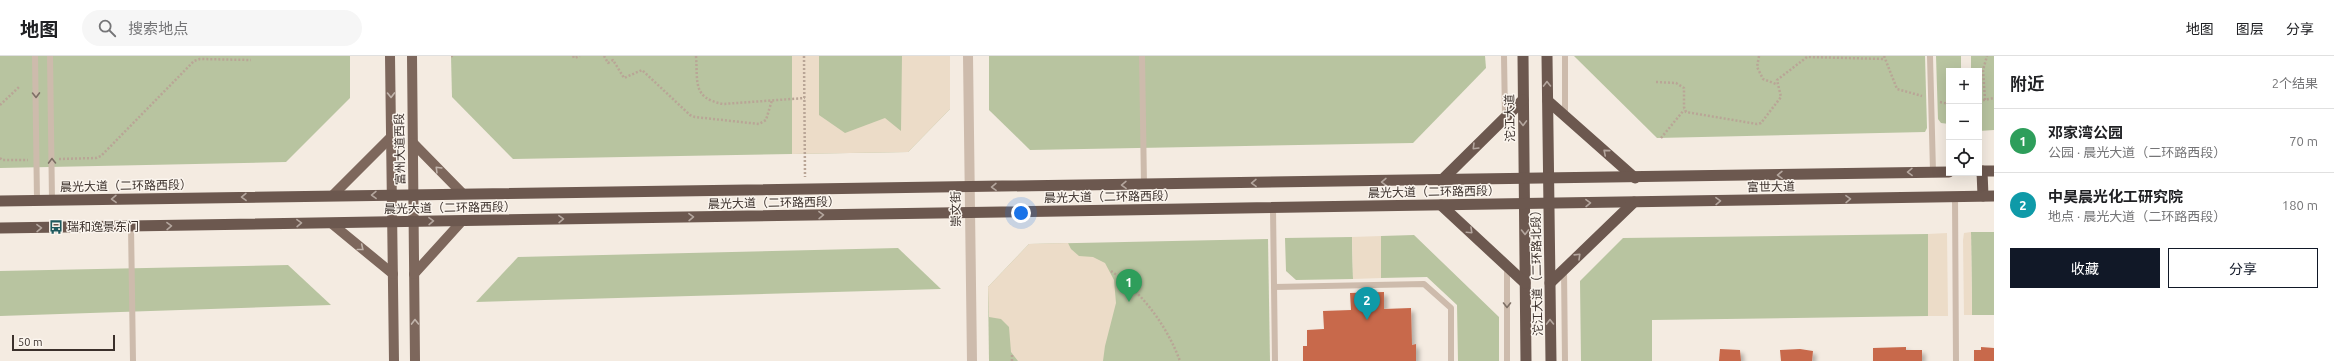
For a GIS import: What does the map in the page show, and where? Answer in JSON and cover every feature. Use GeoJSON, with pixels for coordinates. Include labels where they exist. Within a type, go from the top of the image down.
{"type":"FeatureCollection","features":[{"type":"Feature","properties":{"kind":"highway","name":"沱江大道"},"geometry":{"type":"LineString","coordinates":[[1523,56],[1524,179]]}},
{"type":"Feature","properties":{"kind":"highway"},"geometry":{"type":"LineString","coordinates":[[1547,56],[1548,179]]}},
{"type":"Feature","properties":{"kind":"highway"},"geometry":{"type":"LineString","coordinates":[[1441,181],[1523,100]]}},
{"type":"Feature","properties":{"kind":"highway"},"geometry":{"type":"LineString","coordinates":[[1548,101],[1635,178]]}},
{"type":"Feature","properties":{"kind":"highway"},"geometry":{"type":"LineString","coordinates":[[1982,171],[1994,171]]}},
{"type":"Feature","properties":{"kind":"highway","name":"富世大道"},"geometry":{"type":"LineString","coordinates":[[1548,179],[1946,172]]}},
{"type":"Feature","properties":{"kind":"highway"},"geometry":{"type":"LineString","coordinates":[[1982,175],[1988,196]]}},
{"type":"Feature","properties":{"kind":"highway","name":"沱江大道（二环路北段）"},"geometry":{"type":"LineString","coordinates":[[1524,179],[1526,361]]}},
{"type":"Feature","properties":{"kind":"highway","name":"晨光大道（二环路西段）"},"geometry":{"type":"LineString","coordinates":[[0,201],[1548,179]]}},
{"type":"Feature","properties":{"kind":"highway","name":"沱江大道（二环路北段）"},"geometry":{"type":"LineString","coordinates":[[1548,179],[1551,361]]}},
{"type":"Feature","properties":{"kind":"highway","name":"富世大道"},"geometry":{"type":"LineString","coordinates":[[1549,204],[1988,196]]}},
{"type":"Feature","properties":{"kind":"highway"},"geometry":{"type":"LineString","coordinates":[[1550,282],[1634,202]]}},
{"type":"Feature","properties":{"kind":"highway","name":"晨光大道（二环路西段）"},"geometry":{"type":"LineString","coordinates":[[0,228],[1549,204]]}},
{"type":"Feature","properties":{"kind":"highway"},"geometry":{"type":"LineString","coordinates":[[1441,205],[1525,283]]}},
{"type":"Feature","properties":{"kind":"main road","name":"富州大道西段"},"geometry":{"type":"LineString","coordinates":[[390,56],[394,361]]}},
{"type":"Feature","properties":{"kind":"main road","name":"富州大道西段"},"geometry":{"type":"LineString","coordinates":[[412,56],[415,361]]}},
{"type":"Feature","properties":{"kind":"main road"},"geometry":{"type":"LineString","coordinates":[[332,196],[391,137]]}},
{"type":"Feature","properties":{"kind":"main road"},"geometry":{"type":"LineString","coordinates":[[413,143],[463,194]]}},
{"type":"Feature","properties":{"kind":"main road"},"geometry":{"type":"LineString","coordinates":[[414,274],[462,221]]}},
{"type":"Feature","properties":{"kind":"main road"},"geometry":{"type":"LineString","coordinates":[[331,223],[393,274]]}},
{"type":"Feature","properties":{"kind":"street","name":"崇文街"},"geometry":{"type":"LineString","coordinates":[[968,56],[972,361]]}},
{"type":"Feature","properties":{"kind":"lane"},"geometry":{"type":"LineString","coordinates":[[35,56],[37,200]]}},
{"type":"Feature","properties":{"kind":"lane"},"geometry":{"type":"LineString","coordinates":[[50,56],[52,200]]}},
{"type":"Feature","properties":{"kind":"lane"},"geometry":{"type":"LineString","coordinates":[[1142,56],[1144,185]]}},
{"type":"Feature","properties":{"kind":"lane"},"geometry":{"type":"LineString","coordinates":[[1504,56],[1505,117]]}},
{"type":"Feature","properties":{"kind":"lane"},"geometry":{"type":"LineString","coordinates":[[1565,56],[1565,116]]}},
{"type":"Feature","properties":{"kind":"lane"},"geometry":{"type":"LineString","coordinates":[[1930,56],[1933,172]]}},
{"type":"Feature","properties":{"kind":"lane"},"geometry":{"type":"LineString","coordinates":[[1955,197],[1956,361]]}},
{"type":"Feature","properties":{"kind":"lane"},"geometry":{"type":"LineString","coordinates":[[1273,208],[1275,361]]}},
{"type":"Feature","properties":{"kind":"lane"},"geometry":{"type":"LineString","coordinates":[[132,226],[133,361]]}},
{"type":"Feature","properties":{"kind":"lane"},"geometry":{"type":"LineString","coordinates":[[1507,266],[1507,361]]}},
{"type":"Feature","properties":{"kind":"lane"},"geometry":{"type":"LineString","coordinates":[[1564,269],[1566,361]]}},
{"type":"Feature","properties":{"kind":"lane"},"geometry":{"type":"LineString","coordinates":[[1274,287],[1424,284],[1450,308],[1451,361]]}},
{"type":"Feature","properties":{"kind":"path"},"geometry":{"type":"LineString","coordinates":[[574,56],[574,58],[580,56]]}},
{"type":"Feature","properties":{"kind":"path"},"geometry":{"type":"LineString","coordinates":[[604,56],[608,63],[613,60],[624,78],[642,70],[690,115],[695,117],[764,123],[772,100]]}},
{"type":"Feature","properties":{"kind":"path"},"geometry":{"type":"LineString","coordinates":[[696,56],[698,89],[703,97],[723,104],[805,98]]}},
{"type":"Feature","properties":{"kind":"path"},"geometry":{"type":"LineString","coordinates":[[804,56],[805,190]]}},
{"type":"Feature","properties":{"kind":"path"},"geometry":{"type":"LineString","coordinates":[[1759,56],[1757,67],[1763,79],[1776,84]]}},
{"type":"Feature","properties":{"kind":"path"},"geometry":{"type":"LineString","coordinates":[[1985,100],[1983,70],[1987,56]]}},
{"type":"Feature","properties":{"kind":"path"},"geometry":{"type":"LineString","coordinates":[[1684,110],[1686,112],[1761,123],[1781,97],[1776,84],[1777,80],[1806,57],[1885,57],[1897,89],[1946,103]]}},
{"type":"Feature","properties":{"kind":"path"},"geometry":{"type":"LineString","coordinates":[[52,159],[96,158],[101,156],[194,61],[200,59],[251,60]]}},
{"type":"Feature","properties":{"kind":"path"},"geometry":{"type":"LineString","coordinates":[[1656,82],[1676,83],[1684,88],[1684,110],[1661,138]]}},
{"type":"Feature","properties":{"kind":"path"},"geometry":{"type":"LineString","coordinates":[[0,105],[19,87]]}},
{"type":"Feature","properties":{"kind":"path"},"geometry":{"type":"LineString","coordinates":[[1982,100],[1994,98]]}},
{"type":"Feature","properties":{"kind":"path"},"geometry":{"type":"LineString","coordinates":[[0,158],[2,160],[37,160]]}},
{"type":"Feature","properties":{"kind":"path"},"geometry":{"type":"LineString","coordinates":[[1111,271],[1144,301],[1168,336],[1180,361]]}},
{"type":"Feature","properties":{"kind":"path"},"geometry":{"type":"LineString","coordinates":[[1012,355],[1012,361]]}},
{"type":"Feature","properties":{"kind":"green space"},"geometry":{"type":"Polygon","coordinates":[[[0,56],[350,56],[350,98],[286,162],[0,168],[0,56]]]}},
{"type":"Feature","properties":{"kind":"green space"},"geometry":{"type":"Polygon","coordinates":[[[451,56],[950,56],[950,109],[908,152],[513,159],[452,97],[451,56]]]}},
{"type":"Feature","properties":{"kind":"green space"},"geometry":{"type":"Polygon","coordinates":[[[989,56],[1485,56],[1486,68],[1413,143],[1030,150],[989,110],[989,56]]]}},
{"type":"Feature","properties":{"kind":"green space"},"geometry":{"type":"Polygon","coordinates":[[[1574,56],[1925,56],[1927,128],[1925,132],[1657,138],[1574,56]]]}},
{"type":"Feature","properties":{"kind":"green space"},"geometry":{"type":"Polygon","coordinates":[[[1936,56],[1961,56],[1961,68],[1946,68],[1946,124],[1941,123],[1938,119],[1936,56]]]}},
{"type":"Feature","properties":{"kind":"green space"},"geometry":{"type":"Polygon","coordinates":[[[1971,56],[1994,56],[1994,130],[1982,131],[1982,68],[1971,68],[1971,56]]]}},
{"type":"Feature","properties":{"kind":"green space"},"geometry":{"type":"Polygon","coordinates":[[[1971,232],[1994,232],[1994,315],[1972,315],[1971,232]]]}},
{"type":"Feature","properties":{"kind":"green space"},"geometry":{"type":"Polygon","coordinates":[[[1928,234],[1928,316],[1652,320],[1652,361],[1581,361],[1580,281],[1623,238],[1928,234]]]}},
{"type":"Feature","properties":{"kind":"green space"},"geometry":{"type":"Polygon","coordinates":[[[1414,235],[1499,317],[1499,361],[1458,361],[1457,305],[1427,277],[1381,278],[1381,236],[1414,235]]]}},
{"type":"Feature","properties":{"kind":"green space"},"geometry":{"type":"Polygon","coordinates":[[[1352,237],[1353,279],[1296,280],[1286,271],[1285,238],[1352,237]]]}},
{"type":"Feature","properties":{"kind":"green space"},"geometry":{"type":"Polygon","coordinates":[[[1268,239],[1270,361],[989,361],[988,287],[1029,244],[1268,239]]]}},
{"type":"Feature","properties":{"kind":"green space"},"geometry":{"type":"Polygon","coordinates":[[[898,248],[941,289],[476,302],[518,257],[898,248]]]}},
{"type":"Feature","properties":{"kind":"green space"},"geometry":{"type":"Polygon","coordinates":[[[288,265],[331,305],[0,316],[0,271],[288,265]]]}},
{"type":"Feature","properties":{"kind":"shaded area"},"geometry":{"type":"Polygon","coordinates":[[[792,56],[819,56],[819,115],[845,133],[885,118],[901,131],[902,56],[950,56],[950,109],[908,152],[792,154],[792,56]]]}},
{"type":"Feature","properties":{"kind":"shaded area"},"geometry":{"type":"Polygon","coordinates":[[[1971,232],[1972,315],[1964,315],[1963,240],[1964,233],[1971,232]]]}},
{"type":"Feature","properties":{"kind":"shaded area"},"geometry":{"type":"Polygon","coordinates":[[[1947,233],[1948,316],[1928,316],[1928,234],[1947,233]]]}},
{"type":"Feature","properties":{"kind":"shaded area"},"geometry":{"type":"Polygon","coordinates":[[[1381,236],[1381,278],[1353,279],[1352,237],[1381,236]]]}},
{"type":"Feature","properties":{"kind":"shaded area"},"geometry":{"type":"Polygon","coordinates":[[[1068,243],[1071,249],[1079,256],[1093,257],[1105,263],[1114,280],[1116,303],[1105,346],[1103,361],[1018,361],[1011,352],[1009,327],[1001,319],[989,317],[988,287],[1029,244],[1068,243]]]}},
{"type":"Feature","properties":{"kind":"building"},"geometry":{"type":"Polygon","coordinates":[[[1384,292],[1384,309],[1411,308],[1412,345],[1416,344],[1416,361],[1303,361],[1303,346],[1307,346],[1307,330],[1324,329],[1323,311],[1351,310],[1350,293],[1384,292]]]}},
{"type":"Feature","properties":{"kind":"building"},"geometry":{"type":"Polygon","coordinates":[[[1906,347],[1906,350],[1922,350],[1922,361],[1873,361],[1873,348],[1906,347]]]}},
{"type":"Feature","properties":{"kind":"building"},"geometry":{"type":"Polygon","coordinates":[[[1981,347],[1994,348],[1994,361],[1974,361],[1974,350],[1981,350],[1981,347]]]}},
{"type":"Feature","properties":{"kind":"building"},"geometry":{"type":"Polygon","coordinates":[[[1720,349],[1740,350],[1741,361],[1719,361],[1720,349]]]}},
{"type":"Feature","properties":{"kind":"building"},"geometry":{"type":"Polygon","coordinates":[[[1800,349],[1813,351],[1812,361],[1781,361],[1780,350],[1800,349]]]}},
{"type":"Feature","properties":{"kind":"place","name":"瑞和逸景东门"},"geometry":{"type":"Point","coordinates":[56,227]}},
{"type":"Feature","properties":{"kind":"place","name":"邓家湾公园"},"geometry":{"type":"Point","coordinates":[1129,302]}},
{"type":"Feature","properties":{"kind":"place","name":"中昊晨光化工研究院"},"geometry":{"type":"Point","coordinates":[1367,320]}}]}
